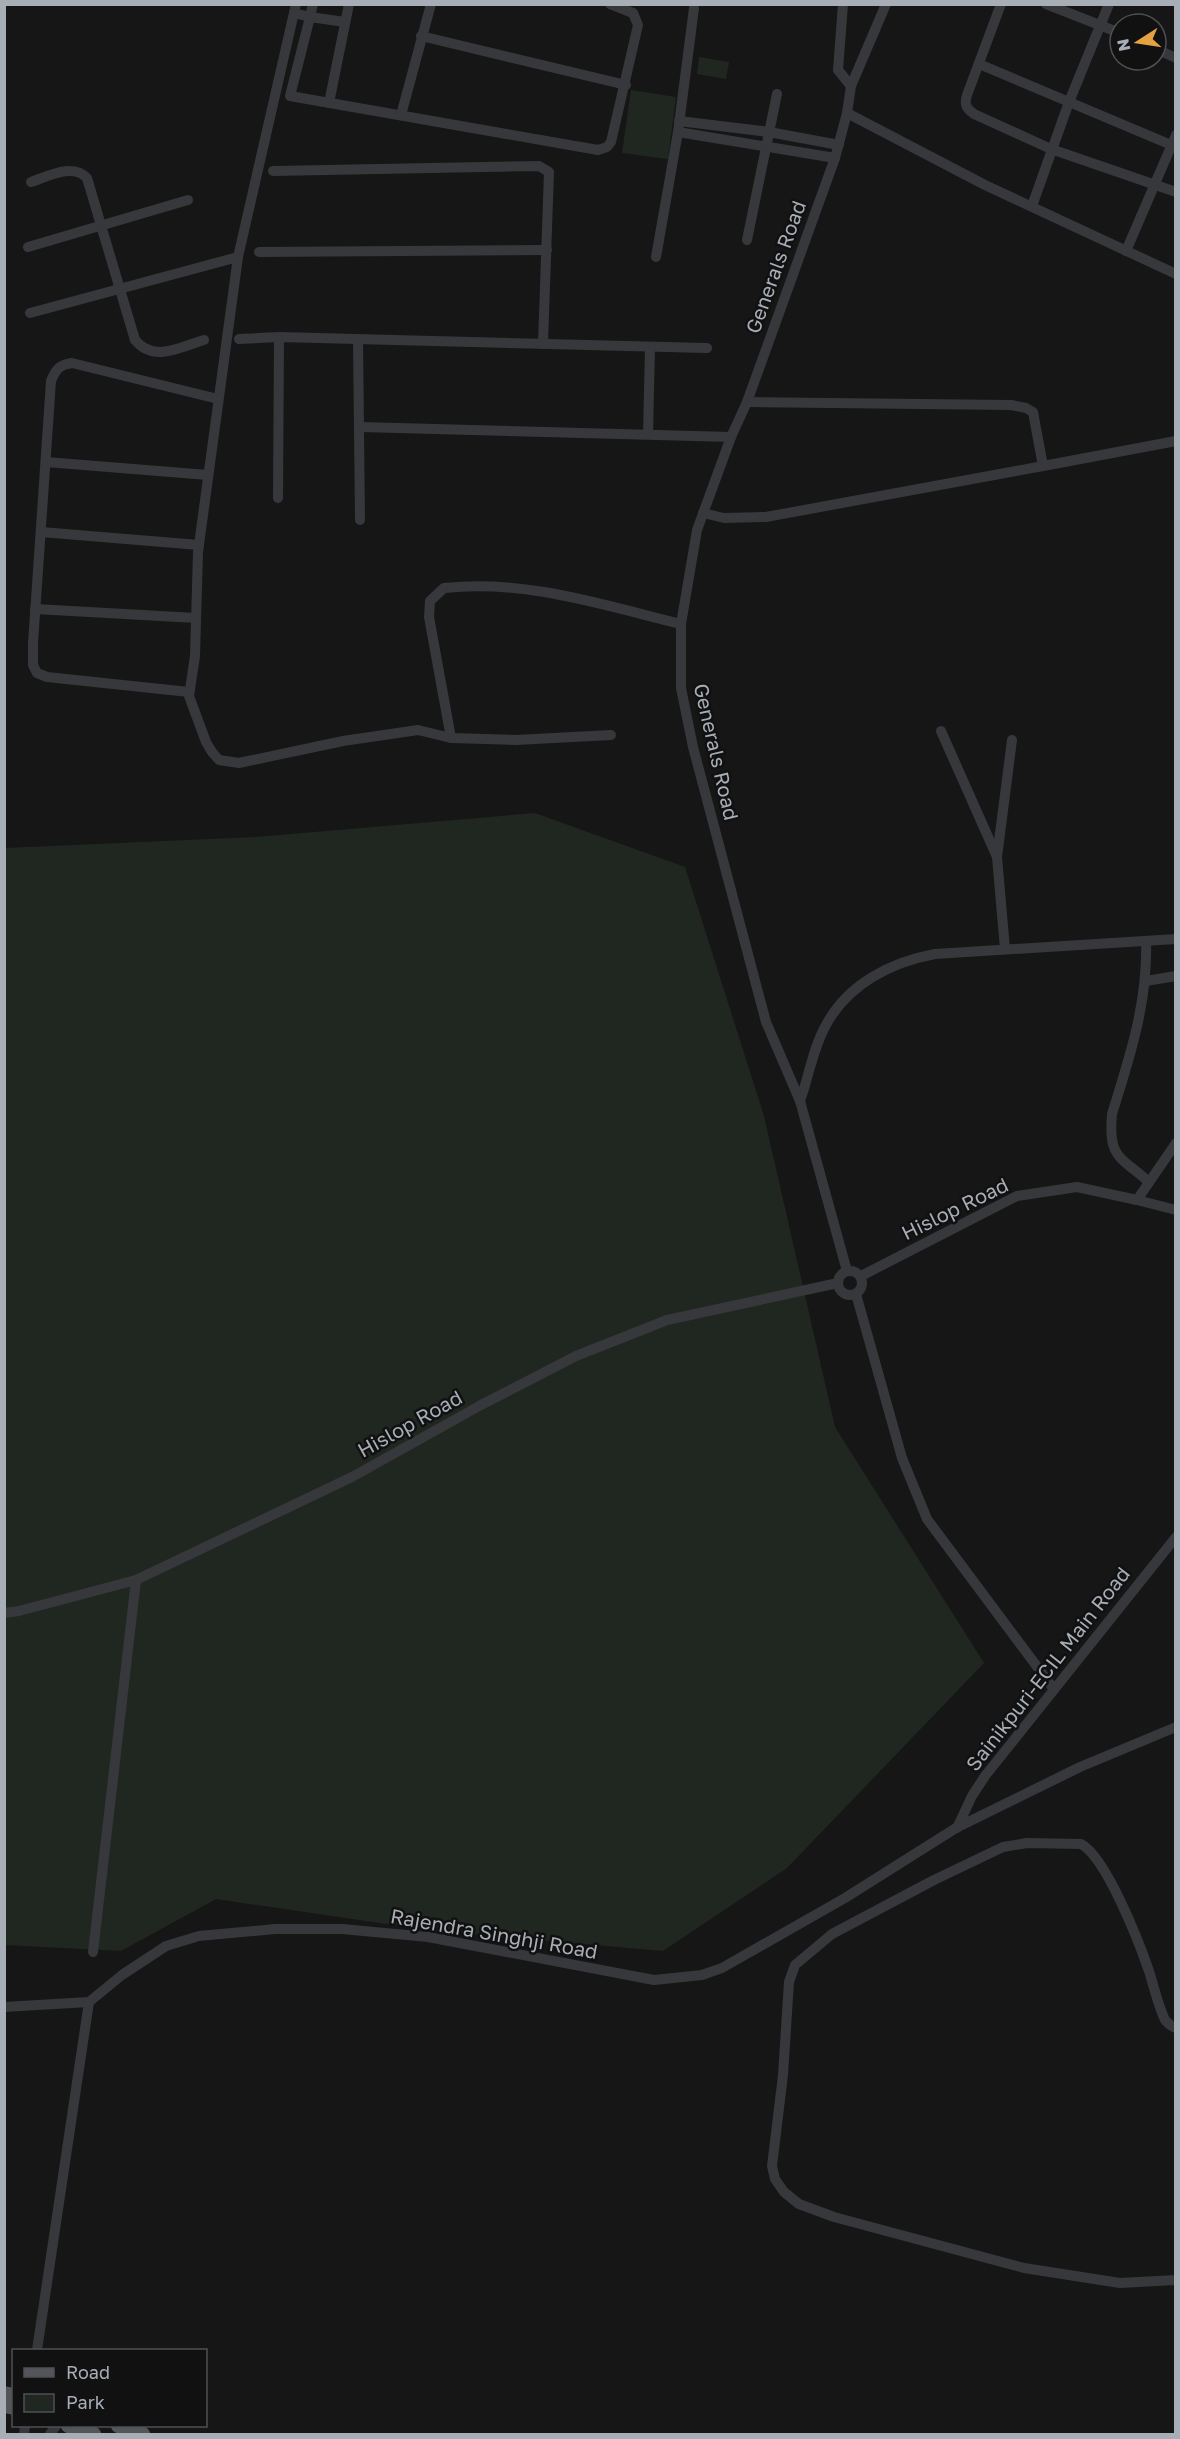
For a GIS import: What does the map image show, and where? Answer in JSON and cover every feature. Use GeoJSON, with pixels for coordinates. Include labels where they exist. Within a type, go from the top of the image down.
{"type":"FeatureCollection","features":[{"type":"Feature","properties":{"kind":"main road"},"geometry":{"type":"LineString","coordinates":[[71,2427],[94,2434]]}},
{"type":"Feature","properties":{"kind":"main road"},"geometry":{"type":"LineString","coordinates":[[121,2427],[143,2434]]}},
{"type":"Feature","properties":{"kind":"street"},"geometry":{"type":"LineString","coordinates":[[313,4],[290,96],[598,150],[611,142],[638,25],[633,13],[610,4]]}},
{"type":"Feature","properties":{"kind":"street"},"geometry":{"type":"LineString","coordinates":[[329,103],[349,4]]}},
{"type":"Feature","properties":{"kind":"street"},"geometry":{"type":"LineString","coordinates":[[401,115],[431,4]]}},
{"type":"Feature","properties":{"kind":"street"},"geometry":{"type":"LineString","coordinates":[[843,4],[838,70],[851,86]]}},
{"type":"Feature","properties":{"kind":"street","name":"Generals Road"},"geometry":{"type":"LineString","coordinates":[[847,1271],[800,1101],[766,1022],[693,747],[681,688],[681,624],[697,530],[731,437],[747,402],[835,158],[847,113],[851,86],[886,4]]}},
{"type":"Feature","properties":{"kind":"street"},"geometry":{"type":"LineString","coordinates":[[1001,4],[967,96],[965,104],[967,109],[1051,149],[1176,192]]}},
{"type":"Feature","properties":{"kind":"street"},"geometry":{"type":"LineString","coordinates":[[1046,4],[1108,28]]}},
{"type":"Feature","properties":{"kind":"street"},"geometry":{"type":"LineString","coordinates":[[1032,206],[1051,149],[1109,4]]}},
{"type":"Feature","properties":{"kind":"street"},"geometry":{"type":"LineString","coordinates":[[656,257],[679,127],[694,8]]}},
{"type":"Feature","properties":{"kind":"street"},"geometry":{"type":"LineString","coordinates":[[345,22],[310,16],[295,9],[238,257],[199,545],[195,656],[189,692],[195,714],[212,752],[219,760],[231,763],[343,741],[417,730],[452,738],[516,740],[611,735]]}},
{"type":"Feature","properties":{"kind":"street"},"geometry":{"type":"LineString","coordinates":[[421,36],[626,85]]}},
{"type":"Feature","properties":{"kind":"street"},"geometry":{"type":"LineString","coordinates":[[979,64],[1069,102],[1174,142],[1126,251]]}},
{"type":"Feature","properties":{"kind":"street"},"geometry":{"type":"LineString","coordinates":[[747,240],[777,94]]}},
{"type":"Feature","properties":{"kind":"street"},"geometry":{"type":"LineString","coordinates":[[847,113],[985,185],[1176,274]]}},
{"type":"Feature","properties":{"kind":"street"},"geometry":{"type":"LineString","coordinates":[[679,127],[769,132],[839,145]]}},
{"type":"Feature","properties":{"kind":"street"},"geometry":{"type":"LineString","coordinates":[[679,127],[766,147],[835,158]]}},
{"type":"Feature","properties":{"kind":"street"},"geometry":{"type":"LineString","coordinates":[[273,171],[539,166],[549,172],[543,344]]}},
{"type":"Feature","properties":{"kind":"street"},"geometry":{"type":"LineString","coordinates":[[31,182],[69,170],[81,172],[87,178],[135,340],[143,349],[158,353],[204,340]]}},
{"type":"Feature","properties":{"kind":"street"},"geometry":{"type":"LineString","coordinates":[[28,247],[188,200]]}},
{"type":"Feature","properties":{"kind":"street"},"geometry":{"type":"LineString","coordinates":[[259,252],[547,250]]}},
{"type":"Feature","properties":{"kind":"street"},"geometry":{"type":"LineString","coordinates":[[30,313],[238,257]]}},
{"type":"Feature","properties":{"kind":"street"},"geometry":{"type":"LineString","coordinates":[[239,339],[279,337],[707,348]]}},
{"type":"Feature","properties":{"kind":"street"},"geometry":{"type":"LineString","coordinates":[[278,498],[279,337]]}},
{"type":"Feature","properties":{"kind":"street"},"geometry":{"type":"LineString","coordinates":[[358,339],[360,520]]}},
{"type":"Feature","properties":{"kind":"street"},"geometry":{"type":"LineString","coordinates":[[648,434],[650,347]]}},
{"type":"Feature","properties":{"kind":"street"},"geometry":{"type":"LineString","coordinates":[[189,692],[47,677],[37,673],[33,665],[51,381],[55,370],[61,365],[72,363],[218,399]]}},
{"type":"Feature","properties":{"kind":"street"},"geometry":{"type":"LineString","coordinates":[[747,402],[988,404],[1026,408],[1033,412],[1043,466]]}},
{"type":"Feature","properties":{"kind":"street"},"geometry":{"type":"LineString","coordinates":[[360,427],[731,437]]}},
{"type":"Feature","properties":{"kind":"street"},"geometry":{"type":"LineString","coordinates":[[703,513],[724,518],[766,518],[1176,441]]}},
{"type":"Feature","properties":{"kind":"street"},"geometry":{"type":"LineString","coordinates":[[46,462],[208,475]]}},
{"type":"Feature","properties":{"kind":"street"},"geometry":{"type":"LineString","coordinates":[[41,532],[199,545]]}},
{"type":"Feature","properties":{"kind":"street"},"geometry":{"type":"LineString","coordinates":[[452,738],[429,617],[430,601],[444,588],[493,586],[544,591],[681,624]]}},
{"type":"Feature","properties":{"kind":"street"},"geometry":{"type":"LineString","coordinates":[[35,609],[196,618]]}},
{"type":"Feature","properties":{"kind":"street"},"geometry":{"type":"LineString","coordinates":[[941,731],[997,857]]}},
{"type":"Feature","properties":{"kind":"street"},"geometry":{"type":"LineString","coordinates":[[1005,949],[997,857],[1012,740]]}},
{"type":"Feature","properties":{"kind":"street"},"geometry":{"type":"LineString","coordinates":[[800,1101],[825,1026],[841,1004],[870,978],[892,966],[914,958],[1005,949],[1176,939]]}},
{"type":"Feature","properties":{"kind":"street"},"geometry":{"type":"LineString","coordinates":[[1146,941],[1146,981],[1134,1047],[1111,1125],[1114,1152],[1149,1182]]}},
{"type":"Feature","properties":{"kind":"street"},"geometry":{"type":"LineString","coordinates":[[1146,981],[1176,976]]}},
{"type":"Feature","properties":{"kind":"street"},"geometry":{"type":"LineString","coordinates":[[1137,1200],[1176,1143]]}},
{"type":"Feature","properties":{"kind":"street","name":"Hislop Road"},"geometry":{"type":"LineString","coordinates":[[861,1276],[1017,1196],[1077,1187],[1176,1210]]}},
{"type":"Feature","properties":{"kind":"street"},"geometry":{"type":"LineString","coordinates":[[847,1271],[855,1271],[861,1276],[862,1286],[856,1294],[844,1293],[838,1283],[841,1275],[847,1271]]}},
{"type":"Feature","properties":{"kind":"street","name":"Hislop Road"},"geometry":{"type":"LineString","coordinates":[[4,1613],[20,1611],[136,1580],[352,1477],[481,1405],[576,1356],[667,1320],[838,1283]]}},
{"type":"Feature","properties":{"kind":"street"},"geometry":{"type":"LineString","coordinates":[[856,1294],[902,1458],[927,1519],[1053,1688]]}},
{"type":"Feature","properties":{"kind":"street","name":"Sainikpuri-ECIL Main Road"},"geometry":{"type":"LineString","coordinates":[[957,1828],[972,1796],[985,1776],[1053,1688],[1176,1537]]}},
{"type":"Feature","properties":{"kind":"street"},"geometry":{"type":"LineString","coordinates":[[93,1952],[136,1580]]}},
{"type":"Feature","properties":{"kind":"street","name":"Rajendra Singhji Road"},"geometry":{"type":"LineString","coordinates":[[89,2002],[122,1975],[166,1947],[200,1936],[275,1929],[342,1929],[428,1937],[654,1980],[702,1975],[722,1968],[836,1903],[957,1828],[1080,1767],[1176,1727]]}},
{"type":"Feature","properties":{"kind":"street"},"geometry":{"type":"LineString","coordinates":[[1176,2028],[1166,2021],[1124,1911],[1098,1860],[1089,1848],[1081,1844],[1028,1843],[1003,1847],[934,1880],[832,1934],[795,1965],[789,1982],[783,2075],[772,2166],[776,2179],[784,2192],[799,2204],[834,2217],[1024,2268],[1120,2283],[1176,2280]]}},
{"type":"Feature","properties":{"kind":"street"},"geometry":{"type":"LineString","coordinates":[[4,2007],[89,2002],[37,2349]]}},
{"type":"Feature","properties":{"kind":"green space"},"geometry":{"type":"Polygon","coordinates":[[[699,57],[729,62],[726,79],[697,74],[699,57]]]}},
{"type":"Feature","properties":{"kind":"green space"},"geometry":{"type":"Polygon","coordinates":[[[631,90],[676,97],[668,159],[622,153],[631,90]]]}},
{"type":"Feature","properties":{"kind":"green space"},"geometry":{"type":"Polygon","coordinates":[[[535,813],[685,867],[764,1116],[835,1427],[984,1663],[787,1868],[663,1951],[427,1930],[216,1899],[121,1951],[5,1945],[5,848],[256,837],[535,813]]]}}]}
